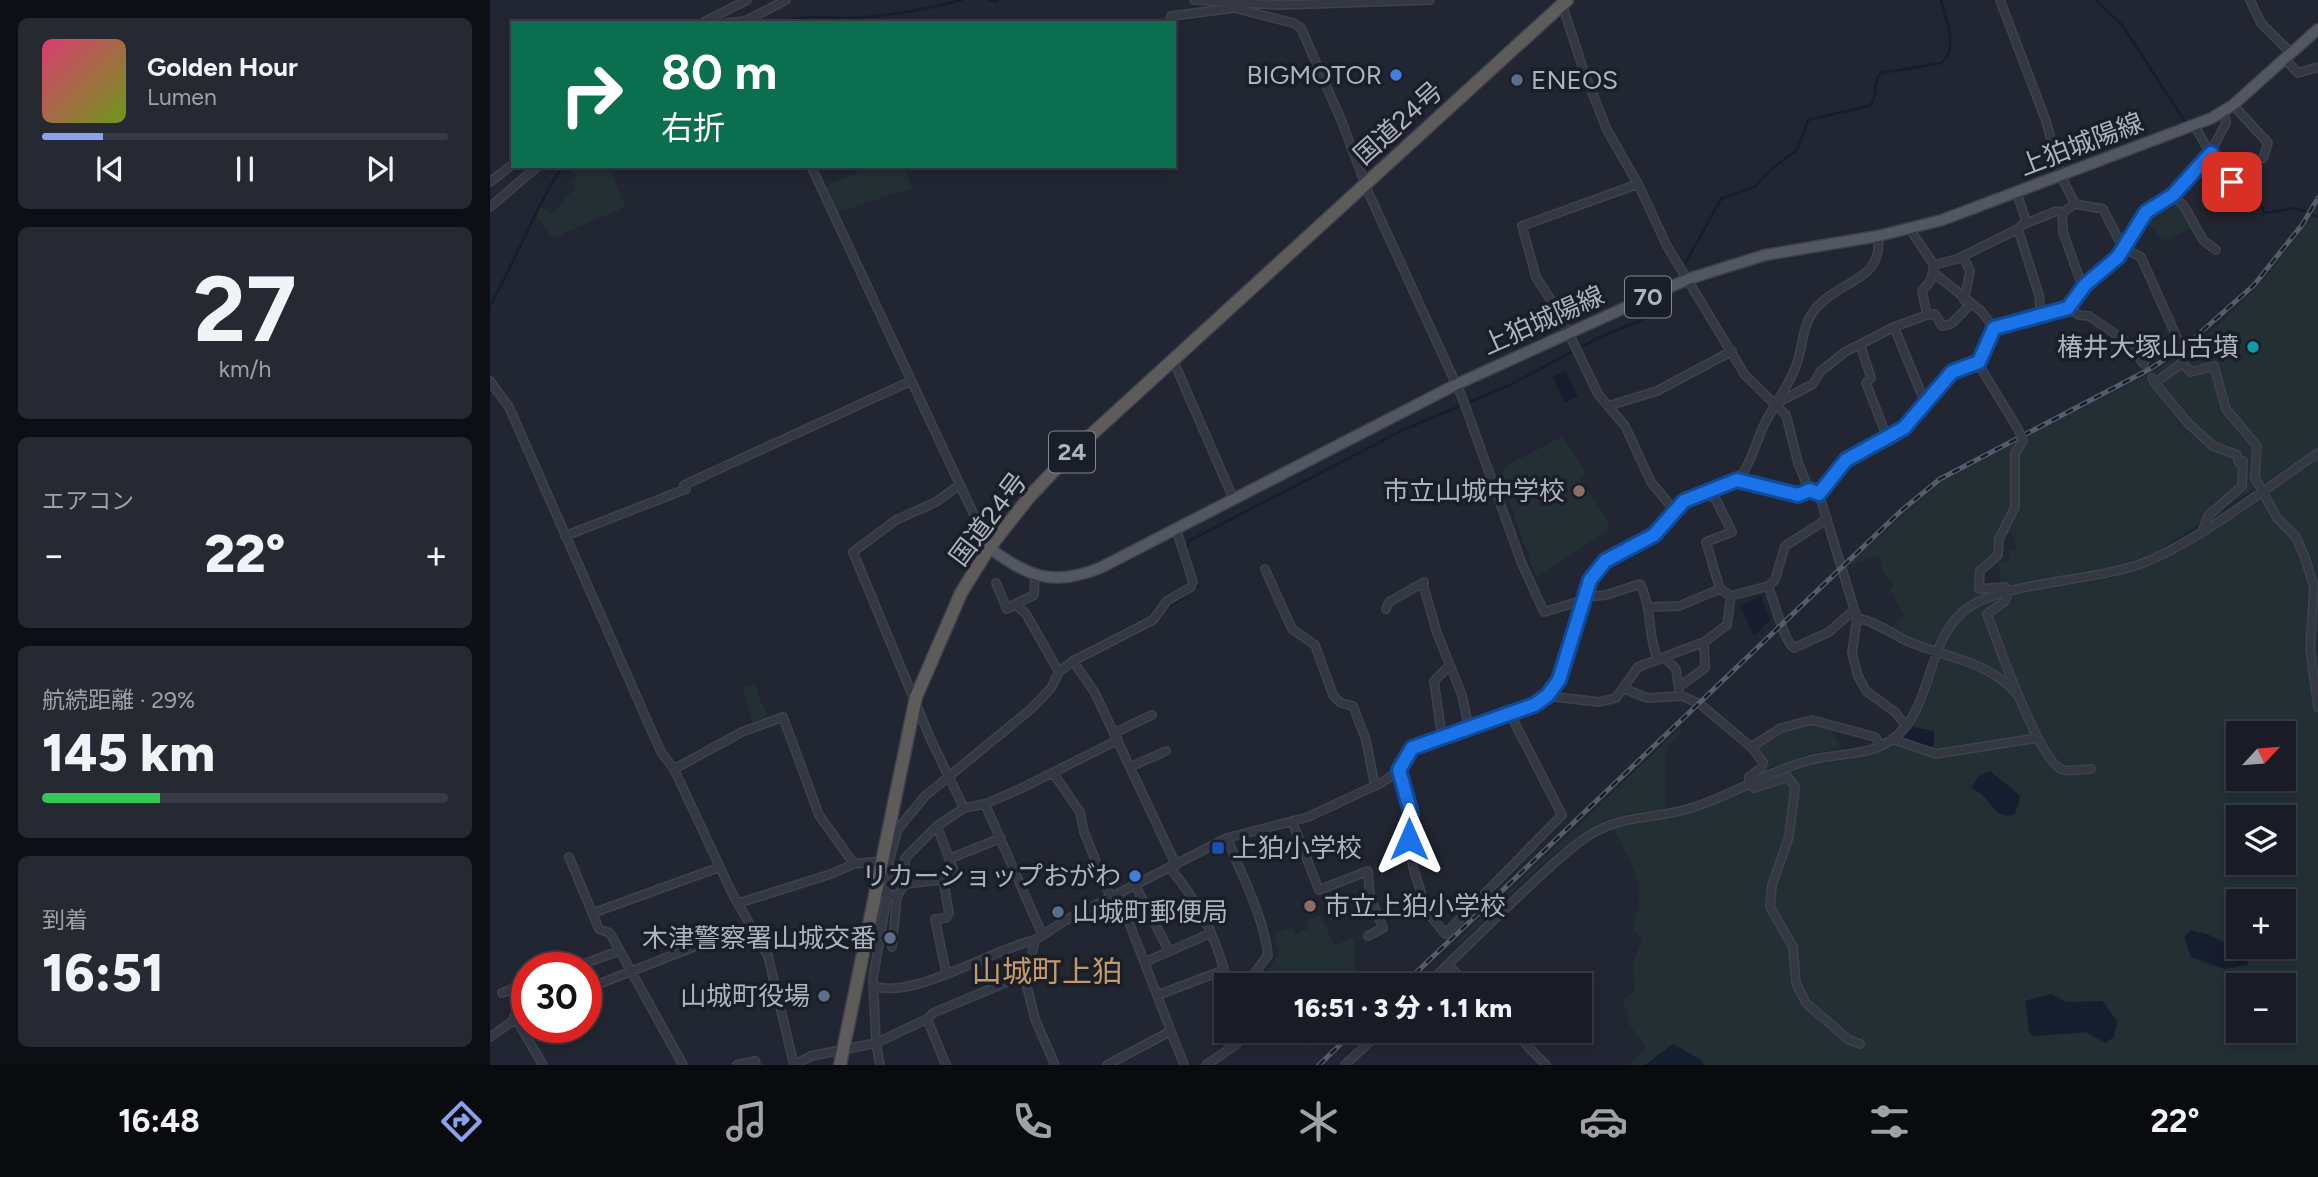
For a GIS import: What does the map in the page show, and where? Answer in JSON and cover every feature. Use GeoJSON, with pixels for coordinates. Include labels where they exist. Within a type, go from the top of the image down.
{"type":"FeatureCollection","features":[{"type":"Feature","properties":{"kind":"highway","name":"国道24号"},"geometry":{"type":"LineString","coordinates":[[840,1065],[881,893],[881,861],[916,697],[961,593],[989,548],[1030,496],[1069,455],[1565,2]]}},
{"type":"Feature","properties":{"kind":"main road","name":"上狛城陽線"},"geometry":{"type":"LineString","coordinates":[[989,548],[1035,576],[1058,579],[1079,576],[1455,385],[1688,279],[1765,255],[1878,236],[1909,228],[2017,194],[2194,125],[2228,108],[2318,29]]}},
{"type":"Feature","properties":{"kind":"street"},"geometry":{"type":"LineString","coordinates":[[722,14],[734,0]]}},
{"type":"Feature","properties":{"kind":"street"},"geometry":{"type":"LineString","coordinates":[[706,21],[747,0]]}},
{"type":"Feature","properties":{"kind":"street"},"geometry":{"type":"LineString","coordinates":[[746,21],[786,0]]}},
{"type":"Feature","properties":{"kind":"street"},"geometry":{"type":"LineString","coordinates":[[1194,0],[1235,6],[1293,23],[1301,28],[1366,183],[1464,403],[1522,564],[1544,612],[1584,598],[1606,595],[1640,584],[1650,607],[1651,643],[1662,659],[1676,669],[1680,686],[1677,697]]}},
{"type":"Feature","properties":{"kind":"street"},"geometry":{"type":"LineString","coordinates":[[1169,21],[1171,16],[1235,6],[1430,0]]}},
{"type":"Feature","properties":{"kind":"street"},"geometry":{"type":"LineString","coordinates":[[2000,0],[2046,121],[2061,176],[2075,204]]}},
{"type":"Feature","properties":{"kind":"street"},"geometry":{"type":"LineString","coordinates":[[2250,0],[2261,23],[2298,73],[2318,67]]}},
{"type":"Feature","properties":{"kind":"street"},"geometry":{"type":"LineString","coordinates":[[1565,2],[1584,72],[1607,130],[1638,184],[1667,246],[1750,383],[1777,404],[1786,415],[1798,463],[1810,490],[1819,494],[1855,614],[1852,659],[1861,685],[1906,726]]}},
{"type":"Feature","properties":{"kind":"street"},"geometry":{"type":"LineString","coordinates":[[1819,494],[1846,460],[1904,428],[1952,372],[1979,362],[1994,328],[2068,308],[2085,285],[2113,263],[2146,212],[2173,195],[2209,156],[2226,123],[2228,108]]}},
{"type":"Feature","properties":{"kind":"street"},"geometry":{"type":"LineString","coordinates":[[2228,108],[2268,143],[2263,158]]}},
{"type":"Feature","properties":{"kind":"street"},"geometry":{"type":"LineString","coordinates":[[2194,125],[2209,156],[2220,171],[2234,182]]}},
{"type":"Feature","properties":{"kind":"street"},"geometry":{"type":"LineString","coordinates":[[490,182],[511,166]]}},
{"type":"Feature","properties":{"kind":"street"},"geometry":{"type":"LineString","coordinates":[[490,207],[536,168]]}},
{"type":"Feature","properties":{"kind":"street"},"geometry":{"type":"LineString","coordinates":[[812,168],[989,548]]}},
{"type":"Feature","properties":{"kind":"street"},"geometry":{"type":"LineString","coordinates":[[1638,184],[1522,226],[1536,277],[1569,333],[1598,394],[1625,426],[1651,482],[1674,510]]}},
{"type":"Feature","properties":{"kind":"street"},"geometry":{"type":"LineString","coordinates":[[2017,194],[2025,213],[2021,226],[2039,295],[2041,314]]}},
{"type":"Feature","properties":{"kind":"street"},"geometry":{"type":"LineString","coordinates":[[2173,195],[2184,206],[2203,240],[2216,250]]}},
{"type":"Feature","properties":{"kind":"street"},"geometry":{"type":"LineString","coordinates":[[2062,213],[2075,204],[2103,209],[2123,248],[2141,257],[2177,338],[2171,346],[2141,360],[2124,340],[2089,316],[2079,315],[2068,308]]}},
{"type":"Feature","properties":{"kind":"street"},"geometry":{"type":"LineString","coordinates":[[1927,315],[1922,291],[1934,269],[2021,226],[2057,211],[2062,213]]}},
{"type":"Feature","properties":{"kind":"street"},"geometry":{"type":"LineString","coordinates":[[2062,213],[2069,252],[2085,285]]}},
{"type":"Feature","properties":{"kind":"street"},"geometry":{"type":"LineString","coordinates":[[1909,228],[1934,269],[1967,302],[1981,311],[1994,328]]}},
{"type":"Feature","properties":{"kind":"street"},"geometry":{"type":"LineString","coordinates":[[1547,696],[1564,668],[1584,598],[1592,577],[1601,564],[1654,535],[1684,501],[1737,480],[1747,467],[1765,424],[1797,365],[1805,327],[1813,313],[1825,299],[1874,267],[1880,251],[1878,236]]}},
{"type":"Feature","properties":{"kind":"street"},"geometry":{"type":"LineString","coordinates":[[1777,404],[1813,384],[1829,364],[1894,327],[1935,314],[1942,326],[1951,324],[1967,302],[1970,271],[1963,256]]}},
{"type":"Feature","properties":{"kind":"street"},"geometry":{"type":"LineString","coordinates":[[1894,327],[1926,405]]}},
{"type":"Feature","properties":{"kind":"street"},"geometry":{"type":"LineString","coordinates":[[1860,344],[1871,379],[1866,383],[1887,437]]}},
{"type":"Feature","properties":{"kind":"street"},"geometry":{"type":"LineString","coordinates":[[1608,406],[1657,391],[1732,351]]}},
{"type":"Feature","properties":{"kind":"street"},"geometry":{"type":"LineString","coordinates":[[1173,359],[1233,498]]}},
{"type":"Feature","properties":{"kind":"street"},"geometry":{"type":"LineString","coordinates":[[1979,362],[2023,441],[2015,453],[2015,507],[1999,539],[1998,555],[1978,577],[1979,589],[2005,587],[2008,593],[2005,601],[1987,614],[2037,738],[2050,761],[2063,770],[2091,769]]}},
{"type":"Feature","properties":{"kind":"street"},"geometry":{"type":"LineString","coordinates":[[2203,529],[2208,516],[2242,486],[2243,461],[2239,463],[2237,455],[2213,446],[2188,423],[2153,380],[2182,363],[2191,372],[2214,366],[2226,409],[2257,446],[2255,478],[2277,518],[2301,546],[2314,587],[2310,649],[2318,707]]}},
{"type":"Feature","properties":{"kind":"street"},"geometry":{"type":"LineString","coordinates":[[490,381],[509,407],[661,752],[674,769],[720,867],[768,956],[794,1065],[811,1056],[876,1043],[927,1019],[933,1013],[1024,975],[1029,967],[1034,940]]}},
{"type":"Feature","properties":{"kind":"street"},"geometry":{"type":"LineString","coordinates":[[565,536],[686,489],[684,485],[911,381]]}},
{"type":"Feature","properties":{"kind":"street"},"geometry":{"type":"LineString","coordinates":[[1440,973],[1548,869],[1597,830],[1621,820],[1693,807],[1810,760],[1881,746],[1892,739],[1906,726],[1917,709],[1948,628],[1964,611],[1987,598],[2126,569],[2172,549],[2318,453]]}},
{"type":"Feature","properties":{"kind":"street"},"geometry":{"type":"LineString","coordinates":[[1737,480],[1798,495],[1810,490]]}},
{"type":"Feature","properties":{"kind":"street"},"geometry":{"type":"LineString","coordinates":[[958,486],[936,502],[896,520],[853,552],[916,697],[931,740],[964,808]]}},
{"type":"Feature","properties":{"kind":"street"},"geometry":{"type":"LineString","coordinates":[[1701,494],[1715,498],[1732,532],[1706,542],[1720,589],[1731,596],[1768,586],[1775,580],[1784,546],[1827,519]]}},
{"type":"Feature","properties":{"kind":"street"},"geometry":{"type":"LineString","coordinates":[[880,1065],[873,985],[881,893],[898,829],[925,796],[1031,709],[1051,688],[1059,672],[1073,661],[1153,620],[1167,601],[1191,587],[1193,582],[1176,529]]}},
{"type":"Feature","properties":{"kind":"street"},"geometry":{"type":"LineString","coordinates":[[1265,569],[1292,629],[1315,645],[1333,695],[1341,703],[1353,706],[1366,740],[1375,786]]}},
{"type":"Feature","properties":{"kind":"street"},"geometry":{"type":"LineString","coordinates":[[996,583],[1007,609],[1034,595],[1035,576]]}},
{"type":"Feature","properties":{"kind":"street"},"geometry":{"type":"LineString","coordinates":[[1386,609],[1389,602],[1424,582],[1449,666],[1462,695],[1469,728]]}},
{"type":"Feature","properties":{"kind":"street"},"geometry":{"type":"LineString","coordinates":[[1768,586],[1787,641],[1794,648],[1829,632],[1855,614]]}},
{"type":"Feature","properties":{"kind":"street"},"geometry":{"type":"LineString","coordinates":[[1650,607],[1667,609],[1694,602],[1720,589]]}},
{"type":"Feature","properties":{"kind":"street"},"geometry":{"type":"LineString","coordinates":[[873,985],[880,988],[916,985],[946,972],[952,974],[1034,940],[1227,838],[1308,817],[1375,786],[1399,770],[1412,748],[1510,714],[1547,696],[1609,701],[1625,689],[1638,667],[1704,642],[1727,625],[1731,596]]}},
{"type":"Feature","properties":{"kind":"street"},"geometry":{"type":"LineString","coordinates":[[1016,604],[1026,614],[1059,672]]}},
{"type":"Feature","properties":{"kind":"street"},"geometry":{"type":"LineString","coordinates":[[1855,614],[1938,652],[1974,665],[2010,686],[2022,699]]}},
{"type":"Feature","properties":{"kind":"street"},"geometry":{"type":"LineString","coordinates":[[1680,686],[1705,667],[1704,642]]}},
{"type":"Feature","properties":{"kind":"street"},"geometry":{"type":"LineString","coordinates":[[1073,661],[1095,693],[1173,866],[1211,933],[1224,970],[1158,995]]}},
{"type":"Feature","properties":{"kind":"street"},"geometry":{"type":"LineString","coordinates":[[1442,737],[1434,681],[1449,666]]}},
{"type":"Feature","properties":{"kind":"street"},"geometry":{"type":"LineString","coordinates":[[1625,689],[1647,698],[1677,697],[1709,709],[1762,760],[1763,765],[1749,777],[1749,783],[1754,788],[1786,778],[1794,782],[1795,797],[1789,837],[1772,885],[1770,907],[1793,947],[1796,984],[1806,1003],[1849,1040],[1860,1044]]}},
{"type":"Feature","properties":{"kind":"street"},"geometry":{"type":"LineString","coordinates":[[1399,770],[1411,813],[1409,839],[1413,867],[1427,911],[1445,934],[1562,815],[1510,714]]}},
{"type":"Feature","properties":{"kind":"street"},"geometry":{"type":"LineString","coordinates":[[892,947],[897,896],[905,884],[905,858],[937,826],[964,808],[985,804],[1053,774],[1152,715]]}},
{"type":"Feature","properties":{"kind":"street"},"geometry":{"type":"LineString","coordinates":[[674,769],[742,732],[783,717],[819,815],[854,864]]}},
{"type":"Feature","properties":{"kind":"street"},"geometry":{"type":"LineString","coordinates":[[1751,747],[1781,729],[1812,720],[1875,737],[1881,746]]}},
{"type":"Feature","properties":{"kind":"street"},"geometry":{"type":"LineString","coordinates":[[1892,739],[1936,754],[2037,738]]}},
{"type":"Feature","properties":{"kind":"street"},"geometry":{"type":"LineString","coordinates":[[1130,767],[1166,751]]}},
{"type":"Feature","properties":{"kind":"street"},"geometry":{"type":"LineString","coordinates":[[1053,774],[1080,812],[1084,832],[1145,962],[1184,1065]]}},
{"type":"Feature","properties":{"kind":"street"},"geometry":{"type":"LineString","coordinates":[[985,804],[1042,934]]}},
{"type":"Feature","properties":{"kind":"street"},"geometry":{"type":"LineString","coordinates":[[1292,821],[1319,890],[1368,871],[1370,897],[1383,928],[1368,936]]}},
{"type":"Feature","properties":{"kind":"street"},"geometry":{"type":"LineString","coordinates":[[905,884],[943,879],[955,874],[937,826]]}},
{"type":"Feature","properties":{"kind":"street"},"geometry":{"type":"LineString","coordinates":[[949,859],[1002,838]]}},
{"type":"Feature","properties":{"kind":"street"},"geometry":{"type":"LineString","coordinates":[[1227,838],[1259,914],[1266,939],[1268,955],[1255,973]]}},
{"type":"Feature","properties":{"kind":"street"},"geometry":{"type":"LineString","coordinates":[[569,858],[599,929],[610,933],[629,973],[683,1065]]}},
{"type":"Feature","properties":{"kind":"street"},"geometry":{"type":"LineString","coordinates":[[739,903],[854,864],[881,861]]}},
{"type":"Feature","properties":{"kind":"street"},"geometry":{"type":"LineString","coordinates":[[593,913],[720,867]]}},
{"type":"Feature","properties":{"kind":"street"},"geometry":{"type":"LineString","coordinates":[[943,879],[949,913],[948,917],[935,919],[946,972]]}},
{"type":"Feature","properties":{"kind":"street"},"geometry":{"type":"LineString","coordinates":[[1135,885],[1169,951]]}},
{"type":"Feature","properties":{"kind":"street"},"geometry":{"type":"LineString","coordinates":[[881,893],[897,896]]}},
{"type":"Feature","properties":{"kind":"street"},"geometry":{"type":"LineString","coordinates":[[602,983],[750,925]]}},
{"type":"Feature","properties":{"kind":"street"},"geometry":{"type":"LineString","coordinates":[[1145,962],[1211,933]]}},
{"type":"Feature","properties":{"kind":"street"},"geometry":{"type":"LineString","coordinates":[[602,957],[619,951]]}},
{"type":"Feature","properties":{"kind":"street"},"geometry":{"type":"LineString","coordinates":[[1448,965],[1456,973]]}},
{"type":"Feature","properties":{"kind":"street"},"geometry":{"type":"LineString","coordinates":[[1024,975],[1035,1018],[1052,1064]]}},
{"type":"Feature","properties":{"kind":"street"},"geometry":{"type":"LineString","coordinates":[[502,993],[511,990]]}},
{"type":"Feature","properties":{"kind":"street"},"geometry":{"type":"LineString","coordinates":[[490,1037],[516,1019],[543,1065]]}},
{"type":"Feature","properties":{"kind":"street"},"geometry":{"type":"LineString","coordinates":[[927,1019],[946,1065]]}},
{"type":"Feature","properties":{"kind":"street"},"geometry":{"type":"LineString","coordinates":[[1107,1065],[1171,1031]]}},
{"type":"Feature","properties":{"kind":"street"},"geometry":{"type":"LineString","coordinates":[[1212,1064],[1238,1043]]}},
{"type":"Feature","properties":{"kind":"street"},"geometry":{"type":"LineString","coordinates":[[1345,1065],[1368,1043]]}},
{"type":"Feature","properties":{"kind":"street"},"geometry":{"type":"LineString","coordinates":[[1525,1043],[1546,1065]]}},
{"type":"Feature","properties":{"kind":"street"},"geometry":{"type":"LineString","coordinates":[[737,1065],[755,1061],[756,1065]]}},
{"type":"Feature","properties":{"kind":"shaded area"},"geometry":{"type":"Polygon","coordinates":[[[567,168],[610,168],[625,207],[553,238],[535,215],[540,205],[552,215],[575,187],[571,182],[576,176],[567,168]]]}},
{"type":"Feature","properties":{"kind":"shaded area"},"geometry":{"type":"Polygon","coordinates":[[[867,168],[905,168],[912,188],[836,213],[824,187],[867,168]]]}},
{"type":"Feature","properties":{"kind":"shaded area"},"geometry":{"type":"Polygon","coordinates":[[[2174,198],[2183,207],[2193,228],[2164,241],[2144,220],[2154,208],[2174,198]]]}},
{"type":"Feature","properties":{"kind":"shaded area"},"geometry":{"type":"Polygon","coordinates":[[[2318,205],[2318,447],[2156,552],[2112,568],[2012,588],[2001,585],[1998,562],[2009,561],[2008,551],[2017,550],[2012,533],[2004,534],[2012,510],[2024,437],[2150,373],[2211,331],[2270,272],[2318,205]]]}},
{"type":"Feature","properties":{"kind":"shaded area"},"geometry":{"type":"Polygon","coordinates":[[[1562,437],[1586,473],[1580,479],[1609,522],[1608,531],[1536,577],[1501,479],[1505,466],[1562,437]]]}},
{"type":"Feature","properties":{"kind":"shaded area"},"geometry":{"type":"Polygon","coordinates":[[[2018,439],[2021,441],[2014,469],[2013,508],[2004,536],[1982,567],[1978,591],[2002,589],[1977,597],[1962,606],[1928,647],[1889,629],[1904,615],[1890,590],[1894,585],[1882,571],[1879,555],[1845,567],[1942,481],[2018,439]]]}},
{"type":"Feature","properties":{"kind":"shaded area"},"geometry":{"type":"Polygon","coordinates":[[[2318,459],[2318,1065],[1704,1065],[1701,1060],[1671,1045],[1645,1065],[1627,1065],[1647,1048],[1628,1023],[1629,1013],[1622,1001],[1635,991],[1632,965],[1642,940],[1633,930],[1639,907],[1637,881],[1614,828],[1692,813],[1799,768],[1864,756],[1889,747],[1913,726],[1923,709],[1951,634],[1963,619],[1979,607],[2014,595],[2129,573],[2177,552],[2318,459]],[[1983,773],[1971,788],[1987,795],[1998,812],[2017,808],[2021,800],[2010,786],[1983,773]],[[2051,994],[2025,1001],[2033,1036],[2086,1032],[2107,1043],[2117,1021],[2102,1001],[2067,1002],[2051,994]]]}},
{"type":"Feature","properties":{"kind":"shaded area"},"geometry":{"type":"Polygon","coordinates":[[[754,684],[769,720],[754,726],[742,688],[754,684]]]}},
{"type":"Feature","properties":{"kind":"shaded area"},"geometry":{"type":"Polygon","coordinates":[[[1812,722],[1832,731],[1842,748],[1813,753],[1767,769],[1768,765],[1755,748],[1787,729],[1812,722]]]}},
{"type":"Feature","properties":{"kind":"shaded area"},"geometry":{"type":"Polygon","coordinates":[[[1680,728],[1682,732],[1668,746],[1666,753],[1666,809],[1618,816],[1576,838],[1534,871],[1459,944],[1456,942],[1680,728]]]}},
{"type":"Feature","properties":{"kind":"shaded area"},"geometry":{"type":"Polygon","coordinates":[[[1321,915],[1334,945],[1355,937],[1355,967],[1358,973],[1267,973],[1278,954],[1274,934],[1291,927],[1295,935],[1309,928],[1306,921],[1321,915]]]}},
{"type":"Feature","properties":{"kind":"shaded area"},"geometry":{"type":"Polygon","coordinates":[[[1303,1043],[1316,1043],[1308,1050],[1303,1043]]]}},
{"type":"Feature","properties":{"kind":"water"},"geometry":{"type":"Polygon","coordinates":[[[1565,371],[1578,396],[1565,403],[1552,377],[1565,371]]]}},
{"type":"Feature","properties":{"kind":"water"},"geometry":{"type":"Polygon","coordinates":[[[1761,596],[1770,620],[1754,636],[1740,606],[1761,596]]]}},
{"type":"Feature","properties":{"kind":"water"},"geometry":{"type":"Polygon","coordinates":[[[1913,727],[1934,731],[1934,744],[1928,750],[1902,739],[1913,727]]]}},
{"type":"Feature","properties":{"kind":"water"},"geometry":{"type":"Polygon","coordinates":[[[1990,771],[2020,796],[2015,814],[2002,814],[1971,788],[1979,776],[1990,771]]]}},
{"type":"Feature","properties":{"kind":"water"},"geometry":{"type":"Polygon","coordinates":[[[2190,930],[2207,934],[2226,944],[2226,959],[2247,959],[2248,965],[2225,969],[2191,957],[2184,938],[2190,930]]]}},
{"type":"Feature","properties":{"kind":"water"},"geometry":{"type":"Polygon","coordinates":[[[2051,994],[2067,1002],[2102,1001],[2117,1021],[2114,1037],[2105,1043],[2086,1032],[2033,1036],[2029,1031],[2025,1001],[2051,994]]]}},
{"type":"Feature","properties":{"kind":"water"},"geometry":{"type":"Polygon","coordinates":[[[1673,1044],[1701,1060],[1704,1065],[1645,1065],[1673,1044]]]}},
{"type":"Feature","properties":{"kind":"waterway"},"geometry":{"type":"LineString","coordinates":[[787,21],[807,17],[850,18],[893,14],[962,0]]}},
{"type":"Feature","properties":{"kind":"waterway"},"geometry":{"type":"LineString","coordinates":[[989,0],[997,1]]}},
{"type":"Feature","properties":{"kind":"waterway"},"geometry":{"type":"LineString","coordinates":[[1686,262],[1721,199],[1756,186],[1770,170],[1797,150],[1808,120],[1869,106],[1881,73],[1941,63],[1946,58],[1950,34],[1941,0]]}},
{"type":"Feature","properties":{"kind":"waterway"},"geometry":{"type":"LineString","coordinates":[[2096,0],[2122,25],[2186,123]]}},
{"type":"Feature","properties":{"kind":"waterway"},"geometry":{"type":"LineString","coordinates":[[2194,134],[2206,154]]}},
{"type":"Feature","properties":{"kind":"waterway"},"geometry":{"type":"LineString","coordinates":[[490,305],[562,168]]}},
{"type":"Feature","properties":{"kind":"waterway"},"geometry":{"type":"LineString","coordinates":[[2219,174],[2242,195],[2258,196],[2264,213],[2296,208],[2318,217]]}},
{"type":"Feature","properties":{"kind":"waterway"},"geometry":{"type":"LineString","coordinates":[[1165,610],[1198,586],[1186,549],[1189,541],[1405,429],[1510,385],[1598,338],[1642,320],[1667,298]]}},
{"type":"Feature","properties":{"kind":"railway"},"geometry":{"type":"LineString","coordinates":[[1416,973],[1901,511],[1940,479],[2150,369],[2184,347],[2254,285],[2302,225],[2318,198]]}},
{"type":"Feature","properties":{"kind":"railway"},"geometry":{"type":"LineString","coordinates":[[1319,1065],[1342,1043]]}},
{"type":"Feature","properties":{"kind":"place","name":"BIGMOTOR"},"geometry":{"type":"Point","coordinates":[1396,75]}},
{"type":"Feature","properties":{"kind":"place","name":"ENEOS"},"geometry":{"type":"Point","coordinates":[1517,80]}},
{"type":"Feature","properties":{"kind":"place","name":"椿井大塚山古墳"},"geometry":{"type":"Point","coordinates":[2253,347]}},
{"type":"Feature","properties":{"kind":"place","name":"市立山城中学校"},"geometry":{"type":"Point","coordinates":[1579,491]}},
{"type":"Feature","properties":{"kind":"place","name":"上狛小学校"},"geometry":{"type":"Point","coordinates":[1218,848]}},
{"type":"Feature","properties":{"kind":"place","name":"リカーショップおがわ"},"geometry":{"type":"Point","coordinates":[1135,876]}},
{"type":"Feature","properties":{"kind":"place","name":"市立上狛小学校"},"geometry":{"type":"Point","coordinates":[1310,906]}},
{"type":"Feature","properties":{"kind":"place","name":"山城町郵便局"},"geometry":{"type":"Point","coordinates":[1058,912]}},
{"type":"Feature","properties":{"kind":"place","name":"木津警察署山城交番"},"geometry":{"type":"Point","coordinates":[890,938]}},
{"type":"Feature","properties":{"kind":"place","name":"山城町役場"},"geometry":{"type":"Point","coordinates":[824,996]}},
{"type":"Feature","properties":{"kind":"district","name":"山城町上狛"},"geometry":{"type":"Point","coordinates":[1047,972]}},
{"type":"Feature","properties":{"kind":"route"},"geometry":{"type":"LineString","coordinates":[[1409,839],[1411,813],[1399,770],[1406,755],[1412,748],[1534,705],[1547,696],[1564,668],[1592,577],[1605,561],[1654,535],[1684,501],[1737,480],[1780,492],[1802,495],[1810,490],[1819,494],[1846,460],[1904,428],[1924,408],[1952,372],[1962,365],[1979,362],[1994,328],[2068,308],[2085,285],[2113,263],[2123,251],[2131,233],[2146,212],[2173,195],[2211,153],[2220,171],[2232,182]]}}]}
